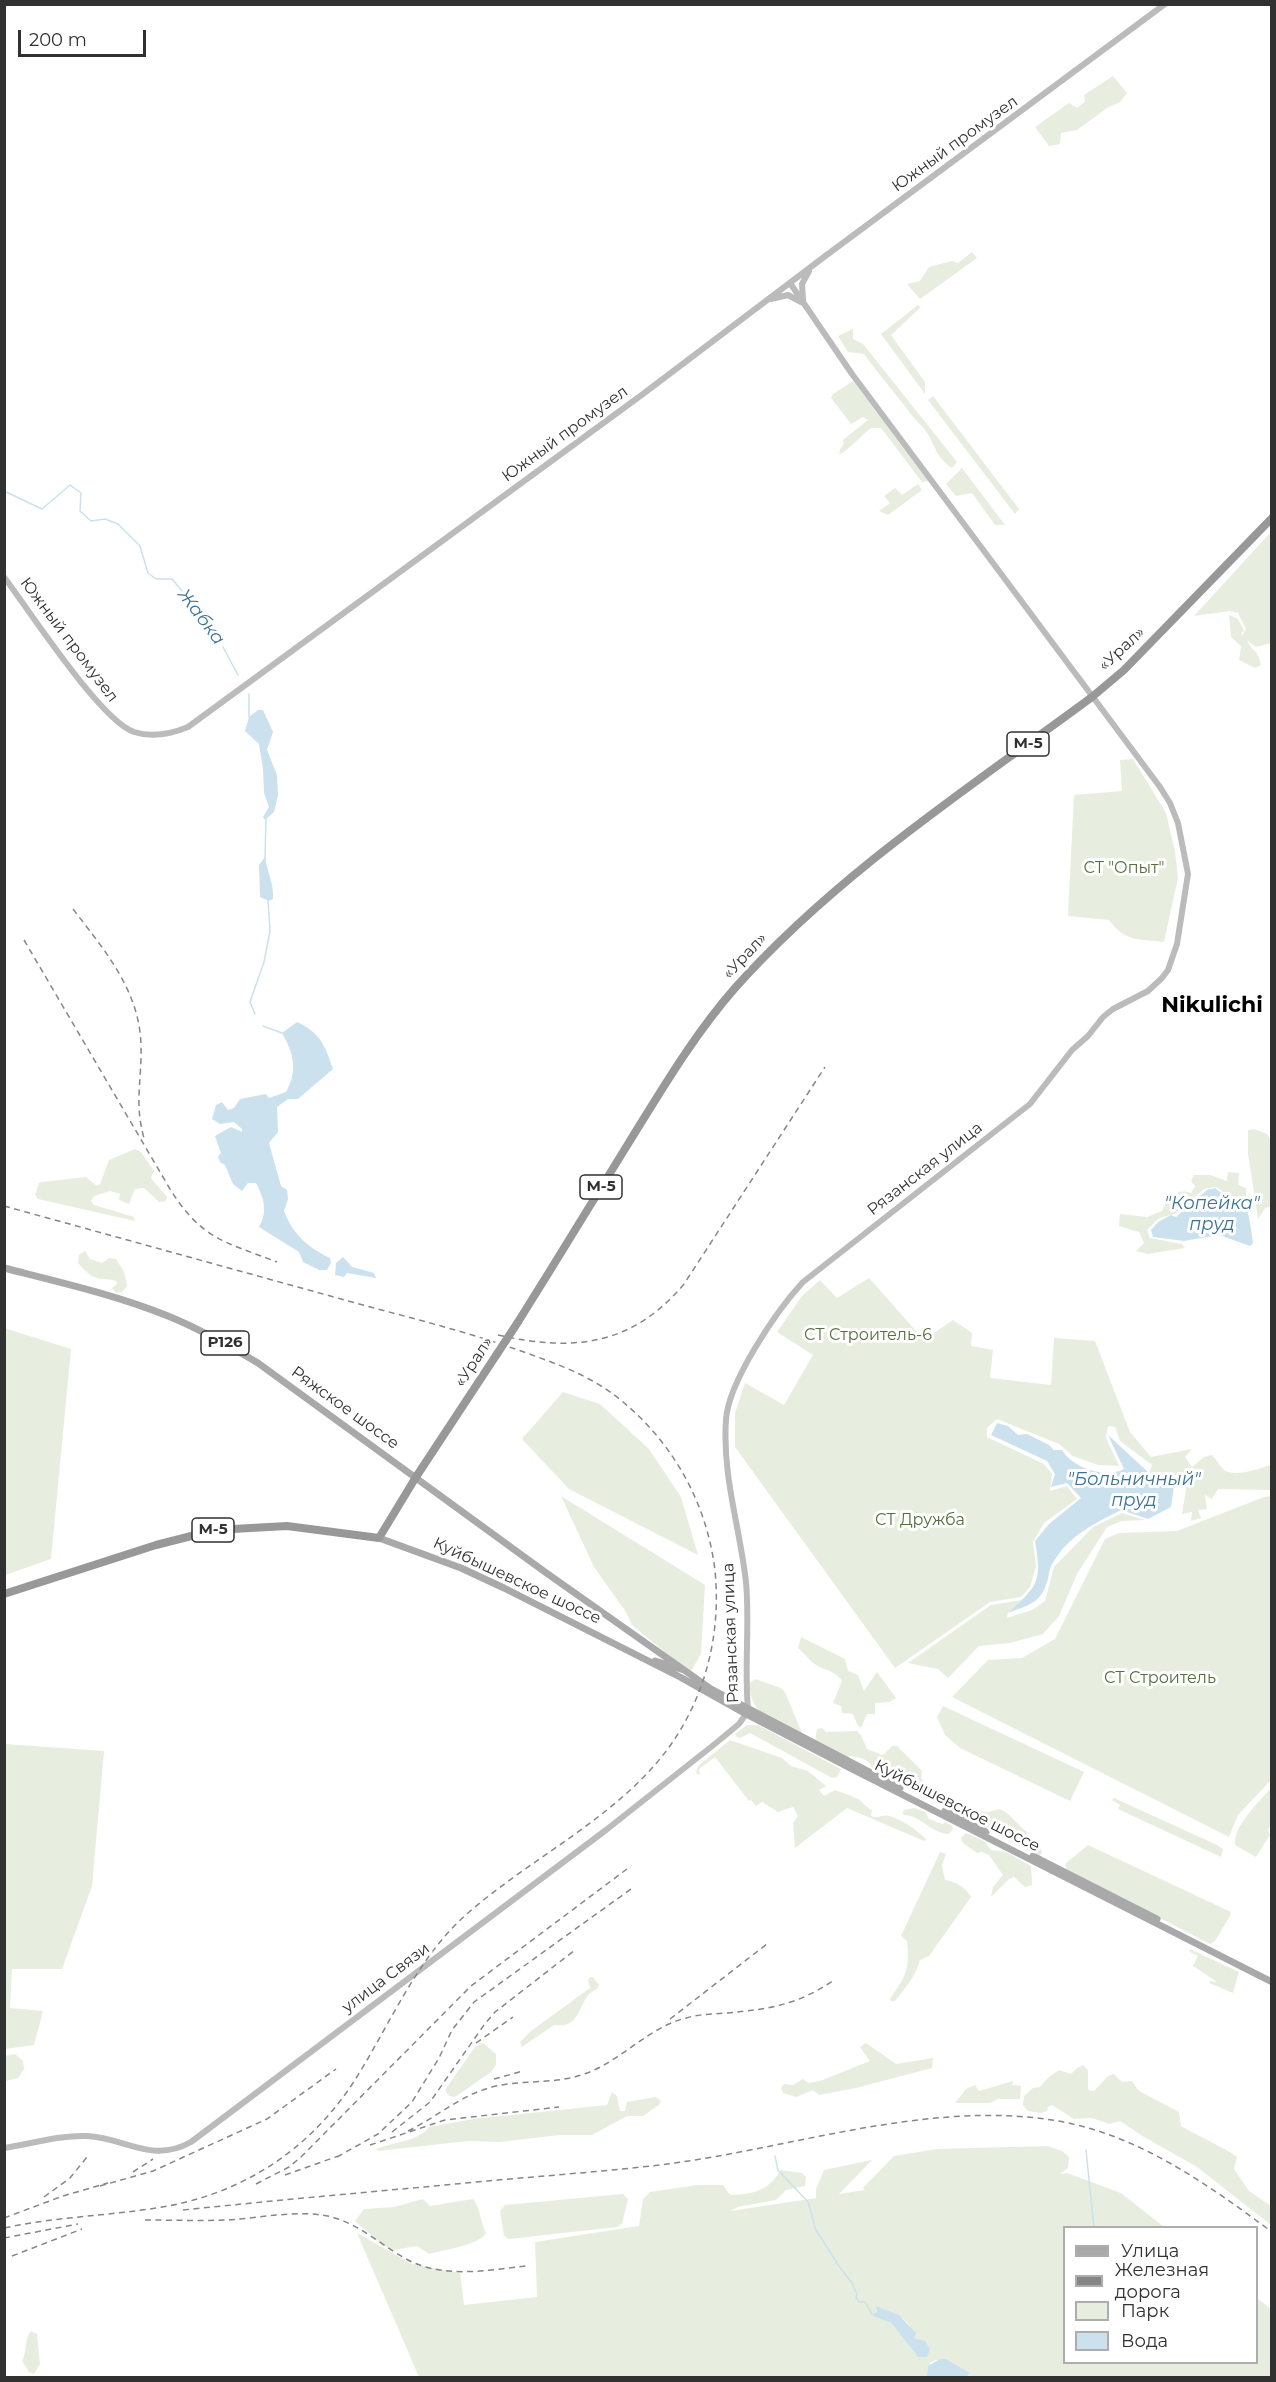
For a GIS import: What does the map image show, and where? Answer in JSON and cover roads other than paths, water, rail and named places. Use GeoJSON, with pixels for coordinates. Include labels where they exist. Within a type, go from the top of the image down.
{"type":"FeatureCollection","features":[{"type":"Feature","properties":{"kind":"highway","name":"«Урал»"},"geometry":{"type":"LineString","coordinates":[[379,1538],[416,1477],[518,1322],[684,1054],[750,972],[812,909],[862,867],[1092,697],[1124,670],[1272,518]]}},
{"type":"Feature","properties":{"kind":"highway","name":"Куйбышевское шоссе"},"geometry":{"type":"LineString","coordinates":[[4,1594],[156,1545],[215,1530],[288,1526],[379,1538]]}},
{"type":"Feature","properties":{"kind":"main road","name":"Ряжское шоссе"},"geometry":{"type":"LineString","coordinates":[[4,1268],[157,1312],[216,1338],[275,1374],[544,1572],[636,1635],[682,1673]]}},
{"type":"Feature","properties":{"kind":"main road","name":"Куйбышевское шоссе"},"geometry":{"type":"LineString","coordinates":[[379,1538],[461,1568],[631,1651],[682,1673],[747,1712],[1272,1982]]}},
{"type":"Feature","properties":{"kind":"main road","name":"Ряжское шоссе"},"geometry":{"type":"LineString","coordinates":[[636,1635],[666,1664],[682,1673]]}},
{"type":"Feature","properties":{"kind":"main road","name":"Куйбышевское шоссе"},"geometry":{"type":"LineString","coordinates":[[631,1651],[666,1664]]}},
{"type":"Feature","properties":{"kind":"main road","name":"Куйбышевское шоссе"},"geometry":{"type":"LineString","coordinates":[[747,1712],[1272,1977]]}},
{"type":"Feature","properties":{"kind":"street","name":"Южный промузел"},"geometry":{"type":"LineString","coordinates":[[4,577],[82,682],[114,720],[134,732],[150,735],[162,735],[181,730],[209,713],[1165,4]]}},
{"type":"Feature","properties":{"kind":"street"},"geometry":{"type":"LineString","coordinates":[[804,304],[802,284],[812,266]]}},
{"type":"Feature","properties":{"kind":"street","name":"Рязанская улица"},"geometry":{"type":"LineString","coordinates":[[747,1712],[746,1589],[744,1563],[731,1504],[726,1420],[729,1403],[745,1368],[786,1300],[802,1282],[1030,1104],[1072,1050],[1088,1036],[1103,1017],[1155,985],[1168,970],[1172,960],[1182,923],[1188,874],[1182,836],[1175,813],[1160,787],[852,374],[790,283]]}},
{"type":"Feature","properties":{"kind":"street"},"geometry":{"type":"LineString","coordinates":[[767,300],[788,295],[804,304]]}},
{"type":"Feature","properties":{"kind":"street","name":"улица Связи"},"geometry":{"type":"LineString","coordinates":[[4,2148],[76,2136],[90,2136],[159,2152],[176,2151],[606,1830],[739,1724],[747,1712]]}},
{"type":"Feature","properties":{"kind":"water"},"geometry":{"type":"Polygon","coordinates":[[[258,710],[263,710],[273,732],[267,750],[277,775],[278,795],[274,812],[265,820],[263,817],[269,807],[264,793],[259,744],[245,731],[249,717],[258,710]]]}},
{"type":"Feature","properties":{"kind":"water"},"geometry":{"type":"Polygon","coordinates":[[[265,857],[273,893],[273,899],[269,901],[260,897],[259,865],[265,857]]]}},
{"type":"Feature","properties":{"kind":"water"},"geometry":{"type":"Polygon","coordinates":[[[297,1022],[312,1031],[321,1041],[333,1069],[298,1099],[288,1099],[277,1107],[278,1132],[269,1143],[281,1186],[287,1190],[288,1199],[284,1211],[302,1239],[330,1258],[331,1263],[327,1270],[319,1270],[303,1262],[299,1252],[259,1227],[264,1205],[256,1183],[248,1183],[242,1191],[233,1184],[225,1165],[218,1157],[221,1153],[215,1136],[231,1127],[242,1132],[242,1129],[234,1122],[220,1124],[212,1119],[216,1105],[222,1102],[228,1110],[234,1108],[240,1099],[266,1094],[269,1098],[286,1092],[292,1077],[293,1062],[282,1033],[297,1022]]]}},
{"type":"Feature","properties":{"kind":"water","name":"\"Копейка\" пруд"},"geometry":{"type":"Polygon","coordinates":[[[1215,1188],[1230,1200],[1244,1203],[1252,1233],[1253,1243],[1250,1246],[1219,1235],[1184,1241],[1153,1237],[1151,1230],[1158,1222],[1171,1215],[1176,1217],[1207,1190],[1215,1188]]]}},
{"type":"Feature","properties":{"kind":"water"},"geometry":{"type":"Polygon","coordinates":[[[343,1257],[352,1267],[374,1273],[376,1278],[347,1273],[344,1277],[335,1275],[336,1263],[343,1257]]]}},
{"type":"Feature","properties":{"kind":"water","name":"\"Больничный\" пруд"},"geometry":{"type":"Polygon","coordinates":[[[997,1423],[1008,1426],[1018,1435],[1027,1434],[1054,1450],[1062,1450],[1081,1467],[1108,1473],[1124,1469],[1108,1435],[1149,1473],[1168,1475],[1175,1479],[1171,1507],[1148,1519],[1121,1510],[1083,1531],[1060,1552],[1050,1570],[1042,1594],[1034,1602],[1008,1613],[1026,1596],[1035,1582],[1038,1566],[1035,1541],[1049,1524],[1081,1498],[1067,1483],[1051,1487],[1055,1474],[1047,1461],[991,1435],[997,1423]]]}},
{"type":"Feature","properties":{"kind":"water"},"geometry":{"type":"Polygon","coordinates":[[[876,2306],[899,2315],[916,2333],[914,2338],[925,2341],[930,2349],[927,2357],[918,2357],[891,2323],[873,2316],[872,2314],[877,2312],[876,2306]]]}},
{"type":"Feature","properties":{"kind":"water"},"geometry":{"type":"Polygon","coordinates":[[[940,2359],[946,2359],[967,2371],[968,2377],[927,2377],[928,2366],[940,2359]]]}},
{"type":"Feature","properties":{"kind":"waterway","name":"Жабка"},"geometry":{"type":"LineString","coordinates":[[4,491],[42,509],[70,485],[81,493],[80,511],[91,521],[105,519],[118,524],[140,546],[148,573],[156,579],[172,579],[216,632]]}},
{"type":"Feature","properties":{"kind":"waterway","name":"Жабка"},"geometry":{"type":"LineString","coordinates":[[223,647],[238,675]]}},
{"type":"Feature","properties":{"kind":"waterway","name":"Жабка"},"geometry":{"type":"LineString","coordinates":[[249,694],[249,717]]}},
{"type":"Feature","properties":{"kind":"waterway","name":"Жабка"},"geometry":{"type":"LineString","coordinates":[[265,859],[266,818]]}},
{"type":"Feature","properties":{"kind":"waterway","name":"Жабка"},"geometry":{"type":"LineString","coordinates":[[255,1014],[250,1002],[264,962],[270,931],[268,899]]}},
{"type":"Feature","properties":{"kind":"waterway"},"geometry":{"type":"LineString","coordinates":[[263,1026],[282,1033]]}},
{"type":"Feature","properties":{"kind":"waterway"},"geometry":{"type":"LineString","coordinates":[[1086,2150],[1094,2226]]}},
{"type":"Feature","properties":{"kind":"waterway"},"geometry":{"type":"LineString","coordinates":[[775,2156],[778,2170],[808,2202],[816,2230],[852,2283],[857,2294],[856,2298],[859,2302],[865,2302],[872,2314]]}},
{"type":"Feature","properties":{"kind":"railway"},"geometry":{"type":"LineString","coordinates":[[73,909],[119,973],[134,1007],[141,1046],[139,1114],[144,1138]]}},
{"type":"Feature","properties":{"kind":"railway"},"geometry":{"type":"LineString","coordinates":[[24,940],[181,1206],[192,1219],[216,1237],[277,1262]]}},
{"type":"Feature","properties":{"kind":"railway"},"geometry":{"type":"LineString","coordinates":[[498,1335],[551,1343],[576,1343],[600,1339],[622,1332],[644,1321],[664,1305],[684,1284],[825,1067]]}},
{"type":"Feature","properties":{"kind":"railway"},"geometry":{"type":"LineString","coordinates":[[4,1206],[499,1343],[591,1380],[613,1394],[652,1430],[682,1472],[704,1520],[711,1545],[716,1594],[713,1638],[703,1682],[672,1743],[652,1769],[628,1792],[576,1834],[493,1892],[449,1931],[404,1995],[351,2086],[313,2132],[267,2168],[241,2182],[186,2202],[4,2228]]}},
{"type":"Feature","properties":{"kind":"railway"},"geometry":{"type":"LineString","coordinates":[[256,2184],[289,2167],[302,2156],[471,1986],[627,1869]]}},
{"type":"Feature","properties":{"kind":"railway"},"geometry":{"type":"LineString","coordinates":[[337,2157],[378,2134],[412,2102],[439,2058],[452,2030],[474,2002],[631,1889]]}},
{"type":"Feature","properties":{"kind":"railway"},"geometry":{"type":"LineString","coordinates":[[670,2019],[767,1944]]}},
{"type":"Feature","properties":{"kind":"railway"},"geometry":{"type":"LineString","coordinates":[[392,2132],[430,2102],[495,2012],[575,1950]]}},
{"type":"Feature","properties":{"kind":"railway"},"geometry":{"type":"LineString","coordinates":[[408,2131],[459,2101],[492,2087],[564,2079],[587,2073],[673,2022],[696,2016],[756,2010],[783,2004],[808,1995],[834,1980]]}},
{"type":"Feature","properties":{"kind":"railway"},"geometry":{"type":"LineString","coordinates":[[476,2043],[513,2017]]}},
{"type":"Feature","properties":{"kind":"railway"},"geometry":{"type":"LineString","coordinates":[[100,2186],[153,2171],[267,2119],[336,2069]]}},
{"type":"Feature","properties":{"kind":"railway"},"geometry":{"type":"LineString","coordinates":[[494,2079],[523,2071]]}},
{"type":"Feature","properties":{"kind":"railway"},"geometry":{"type":"LineString","coordinates":[[370,2145],[445,2120],[559,2107]]}},
{"type":"Feature","properties":{"kind":"railway"},"geometry":{"type":"LineString","coordinates":[[183,2210],[667,2164],[912,2121],[961,2116],[1010,2116],[1058,2121],[1088,2128],[1144,2150],[1197,2179],[1272,2232]]}},
{"type":"Feature","properties":{"kind":"railway"},"geometry":{"type":"LineString","coordinates":[[285,2175],[344,2154]]}},
{"type":"Feature","properties":{"kind":"railway"},"geometry":{"type":"LineString","coordinates":[[44,2197],[70,2178],[87,2157]]}},
{"type":"Feature","properties":{"kind":"railway"},"geometry":{"type":"LineString","coordinates":[[133,2172],[153,2159]]}},
{"type":"Feature","properties":{"kind":"railway"},"geometry":{"type":"LineString","coordinates":[[4,2218],[63,2196],[108,2183]]}},
{"type":"Feature","properties":{"kind":"railway"},"geometry":{"type":"LineString","coordinates":[[145,2220],[227,2220],[293,2214],[319,2215],[332,2217],[352,2225],[408,2260],[437,2270],[466,2272],[526,2266]]}},
{"type":"Feature","properties":{"kind":"railway"},"geometry":{"type":"LineString","coordinates":[[4,2238],[78,2224]]}},
{"type":"Feature","properties":{"kind":"railway"},"geometry":{"type":"LineString","coordinates":[[12,2256],[82,2229]]}},
{"type":"Feature","properties":{"kind":"district","name":"Nikulichi"},"geometry":{"type":"Point","coordinates":[1212,1006]}},
{"type":"Feature","properties":{"kind":"park label","name":"СТ \"Опыт\""},"geometry":{"type":"Point","coordinates":[1124,868]}},
{"type":"Feature","properties":{"kind":"park label","name":"СТ Строитель-6"},"geometry":{"type":"Point","coordinates":[868,1335]}},
{"type":"Feature","properties":{"kind":"park label","name":"СТ Дружба"},"geometry":{"type":"Point","coordinates":[920,1520]}},
{"type":"Feature","properties":{"kind":"park label","name":"СТ Строитель"},"geometry":{"type":"Point","coordinates":[1160,1678]}}]}
